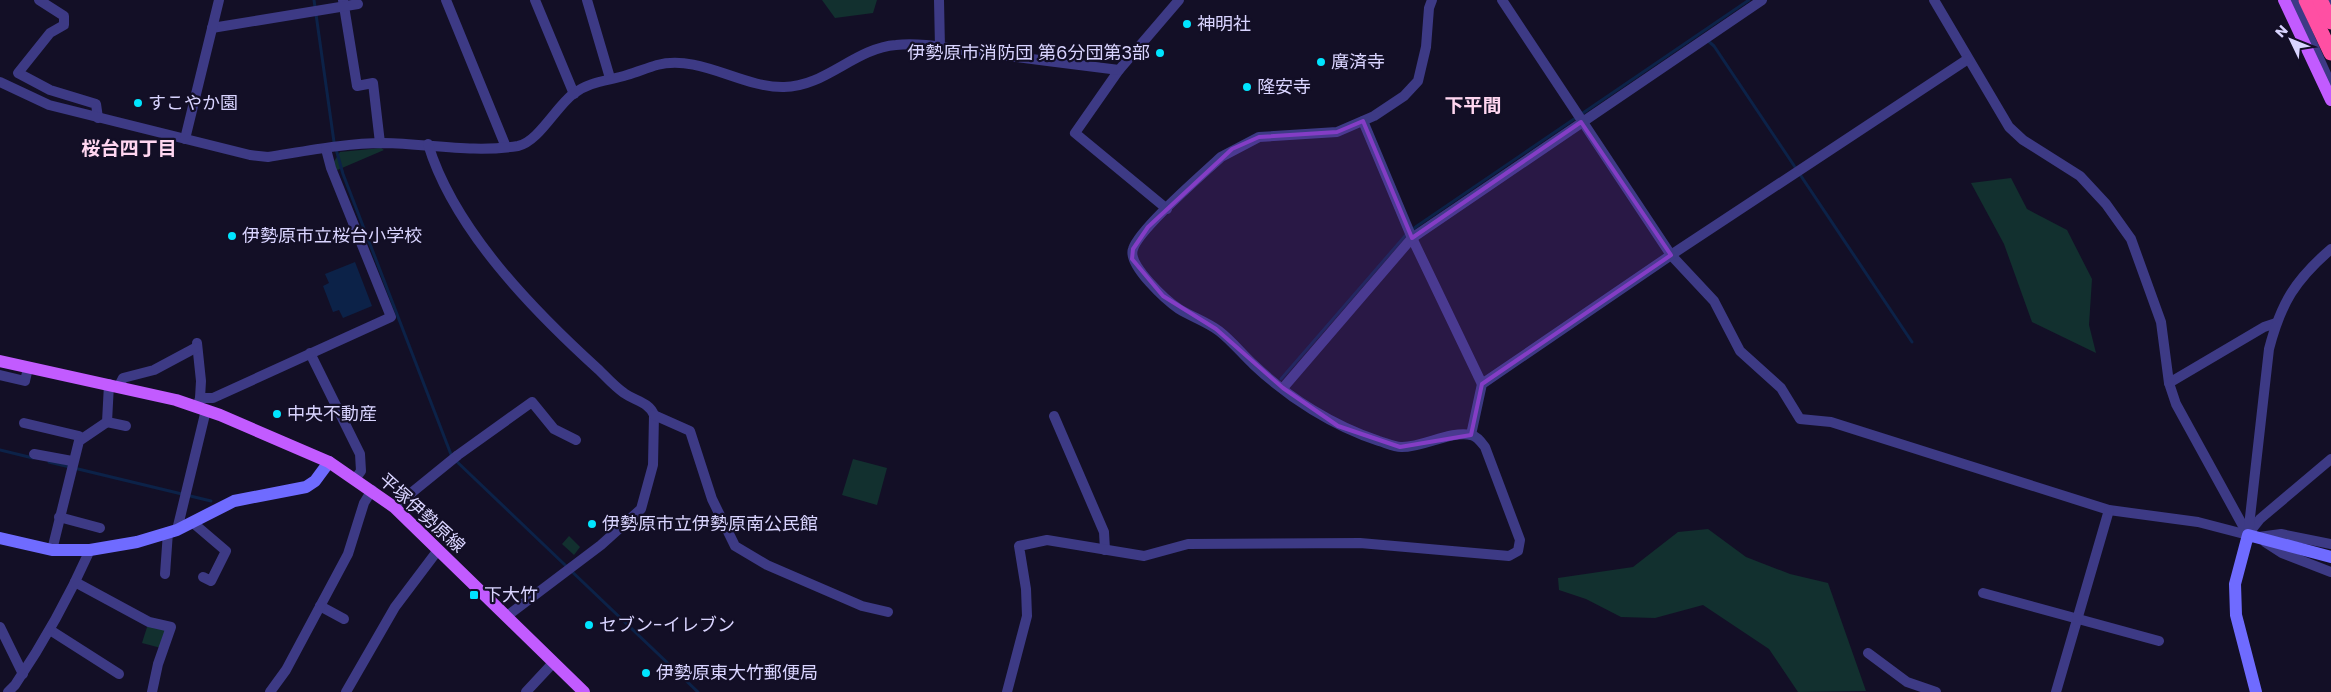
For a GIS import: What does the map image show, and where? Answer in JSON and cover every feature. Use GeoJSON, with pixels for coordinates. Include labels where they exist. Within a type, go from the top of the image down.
{"type":"FeatureCollection","features":[{"type":"Feature","properties":{"kind":"highway"},"geometry":{"type":"LineString","coordinates":[[2306,0],[2331,53]]}},
{"type":"Feature","properties":{"kind":"highway"},"geometry":{"type":"LineString","coordinates":[[2320,0],[2331,22]]}},
{"type":"Feature","properties":{"kind":"main road"},"geometry":{"type":"LineString","coordinates":[[2284,0],[2331,100]]}},
{"type":"Feature","properties":{"kind":"main road","name":"平塚伊勢原線"},"geometry":{"type":"LineString","coordinates":[[0,361],[201,405],[329,462],[394,507],[584,692]]}},
{"type":"Feature","properties":{"kind":"street"},"geometry":{"type":"LineString","coordinates":[[39,0],[64,16],[64,25],[50,33],[18,73],[50,90],[96,104],[98,118]]}},
{"type":"Feature","properties":{"kind":"street"},"geometry":{"type":"LineString","coordinates":[[186,139],[219,0]]}},
{"type":"Feature","properties":{"kind":"street"},"geometry":{"type":"LineString","coordinates":[[446,0],[506,147]]}},
{"type":"Feature","properties":{"kind":"street"},"geometry":{"type":"LineString","coordinates":[[535,0],[574,94]]}},
{"type":"Feature","properties":{"kind":"street"},"geometry":{"type":"LineString","coordinates":[[587,0],[610,78]]}},
{"type":"Feature","properties":{"kind":"street"},"geometry":{"type":"LineString","coordinates":[[939,0],[940,48]]}},
{"type":"Feature","properties":{"kind":"street"},"geometry":{"type":"LineString","coordinates":[[1167,209],[1075,133],[1119,70],[1179,0]]}},
{"type":"Feature","properties":{"kind":"street"},"geometry":{"type":"LineString","coordinates":[[1006,692],[1027,616],[1026,588],[1019,546],[1047,540],[1144,556],[1188,544],[1360,543],[1509,556],[1518,552],[1520,540],[1485,447],[1479,439],[1471,435],[1455,436],[1431,443],[1400,447],[1338,426],[1254,366],[1232,342],[1216,330],[1178,309],[1163,296],[1132,259],[1132,249],[1148,227],[1222,157],[1247,142],[1274,135],[1337,132],[1363,121],[1404,96],[1418,81],[1426,47],[1429,8],[1432,0]]}},
{"type":"Feature","properties":{"kind":"street"},"geometry":{"type":"LineString","coordinates":[[1502,0],[1581,122],[1671,255],[1714,301],[1740,351],[1781,388],[1800,419],[1831,422],[2109,510],[2198,522],[2331,557]]}},
{"type":"Feature","properties":{"kind":"street"},"geometry":{"type":"LineString","coordinates":[[1283,388],[1412,238],[1762,0]]}},
{"type":"Feature","properties":{"kind":"street"},"geometry":{"type":"LineString","coordinates":[[1934,0],[2009,127],[2023,140],[2080,176],[2106,204],[2131,240],[2161,322],[2169,383],[2176,404],[2253,536],[2282,553],[2331,572]]}},
{"type":"Feature","properties":{"kind":"street"},"geometry":{"type":"LineString","coordinates":[[2293,0],[2331,84]]}},
{"type":"Feature","properties":{"kind":"street"},"geometry":{"type":"LineString","coordinates":[[212,28],[344,3],[358,4]]}},
{"type":"Feature","properties":{"kind":"street"},"geometry":{"type":"LineString","coordinates":[[344,3],[357,86],[373,83],[380,143]]}},
{"type":"Feature","properties":{"kind":"street"},"geometry":{"type":"LineString","coordinates":[[0,82],[49,106],[250,155],[268,157],[326,148],[380,143],[428,144],[462,149],[521,145],[530,141],[574,94],[589,85],[610,78],[625,76],[660,64],[695,66],[769,88],[794,87],[820,79],[839,66],[895,45],[940,48],[1119,70]]}},
{"type":"Feature","properties":{"kind":"street"},"geometry":{"type":"LineString","coordinates":[[1482,384],[1671,255],[1968,59]]}},
{"type":"Feature","properties":{"kind":"street"},"geometry":{"type":"LineString","coordinates":[[1363,121],[1412,238],[1482,384],[1471,435]]}},
{"type":"Feature","properties":{"kind":"street"},"geometry":{"type":"LineString","coordinates":[[428,144],[434,166],[448,194],[494,260],[544,318],[624,393],[651,407],[654,415],[652,465],[641,509],[601,545],[507,616]]}},
{"type":"Feature","properties":{"kind":"street"},"geometry":{"type":"LineString","coordinates":[[201,405],[391,316],[331,168],[326,148]]}},
{"type":"Feature","properties":{"kind":"street"},"geometry":{"type":"LineString","coordinates":[[2253,536],[2270,350],[2276,324],[2287,297],[2305,273],[2331,248]]}},
{"type":"Feature","properties":{"kind":"street"},"geometry":{"type":"LineString","coordinates":[[2169,383],[2264,327],[2276,324]]}},
{"type":"Feature","properties":{"kind":"street"},"geometry":{"type":"LineString","coordinates":[[107,422],[114,385],[123,378],[154,370],[197,345],[201,381],[201,405],[172,531],[165,574]]}},
{"type":"Feature","properties":{"kind":"street"},"geometry":{"type":"LineString","coordinates":[[310,353],[360,454],[361,471],[355,479]]}},
{"type":"Feature","properties":{"kind":"street"},"geometry":{"type":"LineString","coordinates":[[0,375],[25,381],[28,368]]}},
{"type":"Feature","properties":{"kind":"street"},"geometry":{"type":"LineString","coordinates":[[394,507],[458,456],[532,402],[554,429],[576,440]]}},
{"type":"Feature","properties":{"kind":"street"},"geometry":{"type":"LineString","coordinates":[[654,415],[690,432],[712,499],[735,546],[767,565],[862,606],[888,612]]}},
{"type":"Feature","properties":{"kind":"street"},"geometry":{"type":"LineString","coordinates":[[1054,416],[1104,532],[1105,550]]}},
{"type":"Feature","properties":{"kind":"street"},"geometry":{"type":"LineString","coordinates":[[52,550],[72,461],[81,439],[107,422],[126,426]]}},
{"type":"Feature","properties":{"kind":"street"},"geometry":{"type":"LineString","coordinates":[[24,423],[79,436],[81,439]]}},
{"type":"Feature","properties":{"kind":"street"},"geometry":{"type":"LineString","coordinates":[[34,454],[72,461]]}},
{"type":"Feature","properties":{"kind":"street"},"geometry":{"type":"LineString","coordinates":[[2256,692],[2236,615],[2235,584],[2260,519],[2331,459]]}},
{"type":"Feature","properties":{"kind":"street"},"geometry":{"type":"LineString","coordinates":[[1,540],[52,550],[90,550],[137,542],[172,531],[234,501],[311,484],[329,462]]}},
{"type":"Feature","properties":{"kind":"street"},"geometry":{"type":"LineString","coordinates":[[272,692],[286,670],[348,554],[364,503],[372,490]]}},
{"type":"Feature","properties":{"kind":"street"},"geometry":{"type":"LineString","coordinates":[[2056,692],[2109,510]]}},
{"type":"Feature","properties":{"kind":"street"},"geometry":{"type":"LineString","coordinates":[[59,517],[100,528]]}},
{"type":"Feature","properties":{"kind":"street"},"geometry":{"type":"LineString","coordinates":[[192,522],[226,551],[209,580]]}},
{"type":"Feature","properties":{"kind":"street"},"geometry":{"type":"LineString","coordinates":[[2253,536],[2281,534],[2331,544]]}},
{"type":"Feature","properties":{"kind":"street"},"geometry":{"type":"LineString","coordinates":[[8,692],[23,674],[50,630],[90,550]]}},
{"type":"Feature","properties":{"kind":"street"},"geometry":{"type":"LineString","coordinates":[[346,692],[395,607],[438,550]]}},
{"type":"Feature","properties":{"kind":"street"},"geometry":{"type":"LineString","coordinates":[[75,582],[149,622],[171,627],[158,664],[152,692]]}},
{"type":"Feature","properties":{"kind":"street"},"geometry":{"type":"LineString","coordinates":[[1983,593],[2159,641]]}},
{"type":"Feature","properties":{"kind":"street"},"geometry":{"type":"LineString","coordinates":[[320,606],[344,619]]}},
{"type":"Feature","properties":{"kind":"street"},"geometry":{"type":"LineString","coordinates":[[0,628],[23,674]]}},
{"type":"Feature","properties":{"kind":"street"},"geometry":{"type":"LineString","coordinates":[[50,630],[119,674]]}},
{"type":"Feature","properties":{"kind":"street"},"geometry":{"type":"LineString","coordinates":[[1868,653],[1907,682],[1936,692]]}},
{"type":"Feature","properties":{"kind":"street"},"geometry":{"type":"LineString","coordinates":[[526,692],[553,662]]}},
{"type":"Feature","properties":{"kind":"highlighted area"},"geometry":{"type":"Polygon","coordinates":[[[1363,121],[1412,238],[1581,122],[1671,255],[1482,384],[1471,435],[1400,447],[1338,426],[1283,388],[1216,329],[1163,296],[1132,259],[1133,249],[1148,227],[1232,149],[1259,137],[1337,132],[1363,121]]]}},
{"type":"Feature","properties":{"kind":"green space"},"geometry":{"type":"Polygon","coordinates":[[[822,0],[877,0],[873,13],[835,18],[822,0]]]}},
{"type":"Feature","properties":{"kind":"green space"},"geometry":{"type":"Polygon","coordinates":[[[381,148],[384,150],[335,171],[333,163],[340,152],[381,148]]]}},
{"type":"Feature","properties":{"kind":"green space"},"geometry":{"type":"Polygon","coordinates":[[[2011,178],[2027,209],[2067,230],[2092,279],[2089,325],[2096,353],[2032,322],[2004,244],[1971,183],[2011,178]]]}},
{"type":"Feature","properties":{"kind":"green space"},"geometry":{"type":"Polygon","coordinates":[[[853,459],[887,468],[877,505],[842,495],[853,459]]]}},
{"type":"Feature","properties":{"kind":"green space"},"geometry":{"type":"Polygon","coordinates":[[[1708,529],[1746,557],[1790,574],[1828,583],[1866,691],[1798,692],[1769,649],[1703,605],[1655,618],[1621,617],[1586,599],[1559,590],[1558,578],[1633,567],[1678,532],[1708,529]]]}},
{"type":"Feature","properties":{"kind":"green space"},"geometry":{"type":"Polygon","coordinates":[[[569,536],[580,547],[574,555],[562,544],[569,536]]]}},
{"type":"Feature","properties":{"kind":"green space"},"geometry":{"type":"Polygon","coordinates":[[[148,624],[166,630],[161,648],[142,643],[148,624]]]}},
{"type":"Feature","properties":{"kind":"water"},"geometry":{"type":"Polygon","coordinates":[[[355,262],[372,306],[343,318],[339,310],[333,312],[323,286],[329,283],[325,274],[355,262]]]}},
{"type":"Feature","properties":{"kind":"waterway"},"geometry":{"type":"LineString","coordinates":[[314,0],[334,142],[343,174],[452,457],[698,692]]}},
{"type":"Feature","properties":{"kind":"waterway"},"geometry":{"type":"LineString","coordinates":[[1281,379],[1405,236],[1417,226],[1749,0]]}},
{"type":"Feature","properties":{"kind":"waterway"},"geometry":{"type":"LineString","coordinates":[[1706,39],[1714,46],[1912,342]]}},
{"type":"Feature","properties":{"kind":"waterway"},"geometry":{"type":"LineString","coordinates":[[0,450],[33,458]]}},
{"type":"Feature","properties":{"kind":"waterway"},"geometry":{"type":"LineString","coordinates":[[49,462],[211,501]]}},
{"type":"Feature","properties":{"kind":"place","name":"神明社"},"geometry":{"type":"Point","coordinates":[1187,24]}},
{"type":"Feature","properties":{"kind":"place","name":"伊勢原市消防団 第6分団第3部"},"geometry":{"type":"Point","coordinates":[1160,53]}},
{"type":"Feature","properties":{"kind":"place","name":"廣済寺"},"geometry":{"type":"Point","coordinates":[1321,62]}},
{"type":"Feature","properties":{"kind":"place","name":"隆安寺"},"geometry":{"type":"Point","coordinates":[1247,87]}},
{"type":"Feature","properties":{"kind":"place","name":"すこやか園"},"geometry":{"type":"Point","coordinates":[138,103]}},
{"type":"Feature","properties":{"kind":"place","name":"伊勢原市立桜台小学校"},"geometry":{"type":"Point","coordinates":[232,236]}},
{"type":"Feature","properties":{"kind":"place","name":"中央不動産"},"geometry":{"type":"Point","coordinates":[277,414]}},
{"type":"Feature","properties":{"kind":"place","name":"伊勢原市立伊勢原南公民館"},"geometry":{"type":"Point","coordinates":[592,524]}},
{"type":"Feature","properties":{"kind":"place","name":"下大竹"},"geometry":{"type":"Point","coordinates":[474,595]}},
{"type":"Feature","properties":{"kind":"place","name":"セブン-イレブン"},"geometry":{"type":"Point","coordinates":[589,625]}},
{"type":"Feature","properties":{"kind":"place","name":"伊勢原東大竹郵便局"},"geometry":{"type":"Point","coordinates":[646,673]}},
{"type":"Feature","properties":{"kind":"district","name":"下平間"},"geometry":{"type":"Point","coordinates":[1473,105]}},
{"type":"Feature","properties":{"kind":"district","name":"桜台四丁目"},"geometry":{"type":"Point","coordinates":[129,148]}}]}
